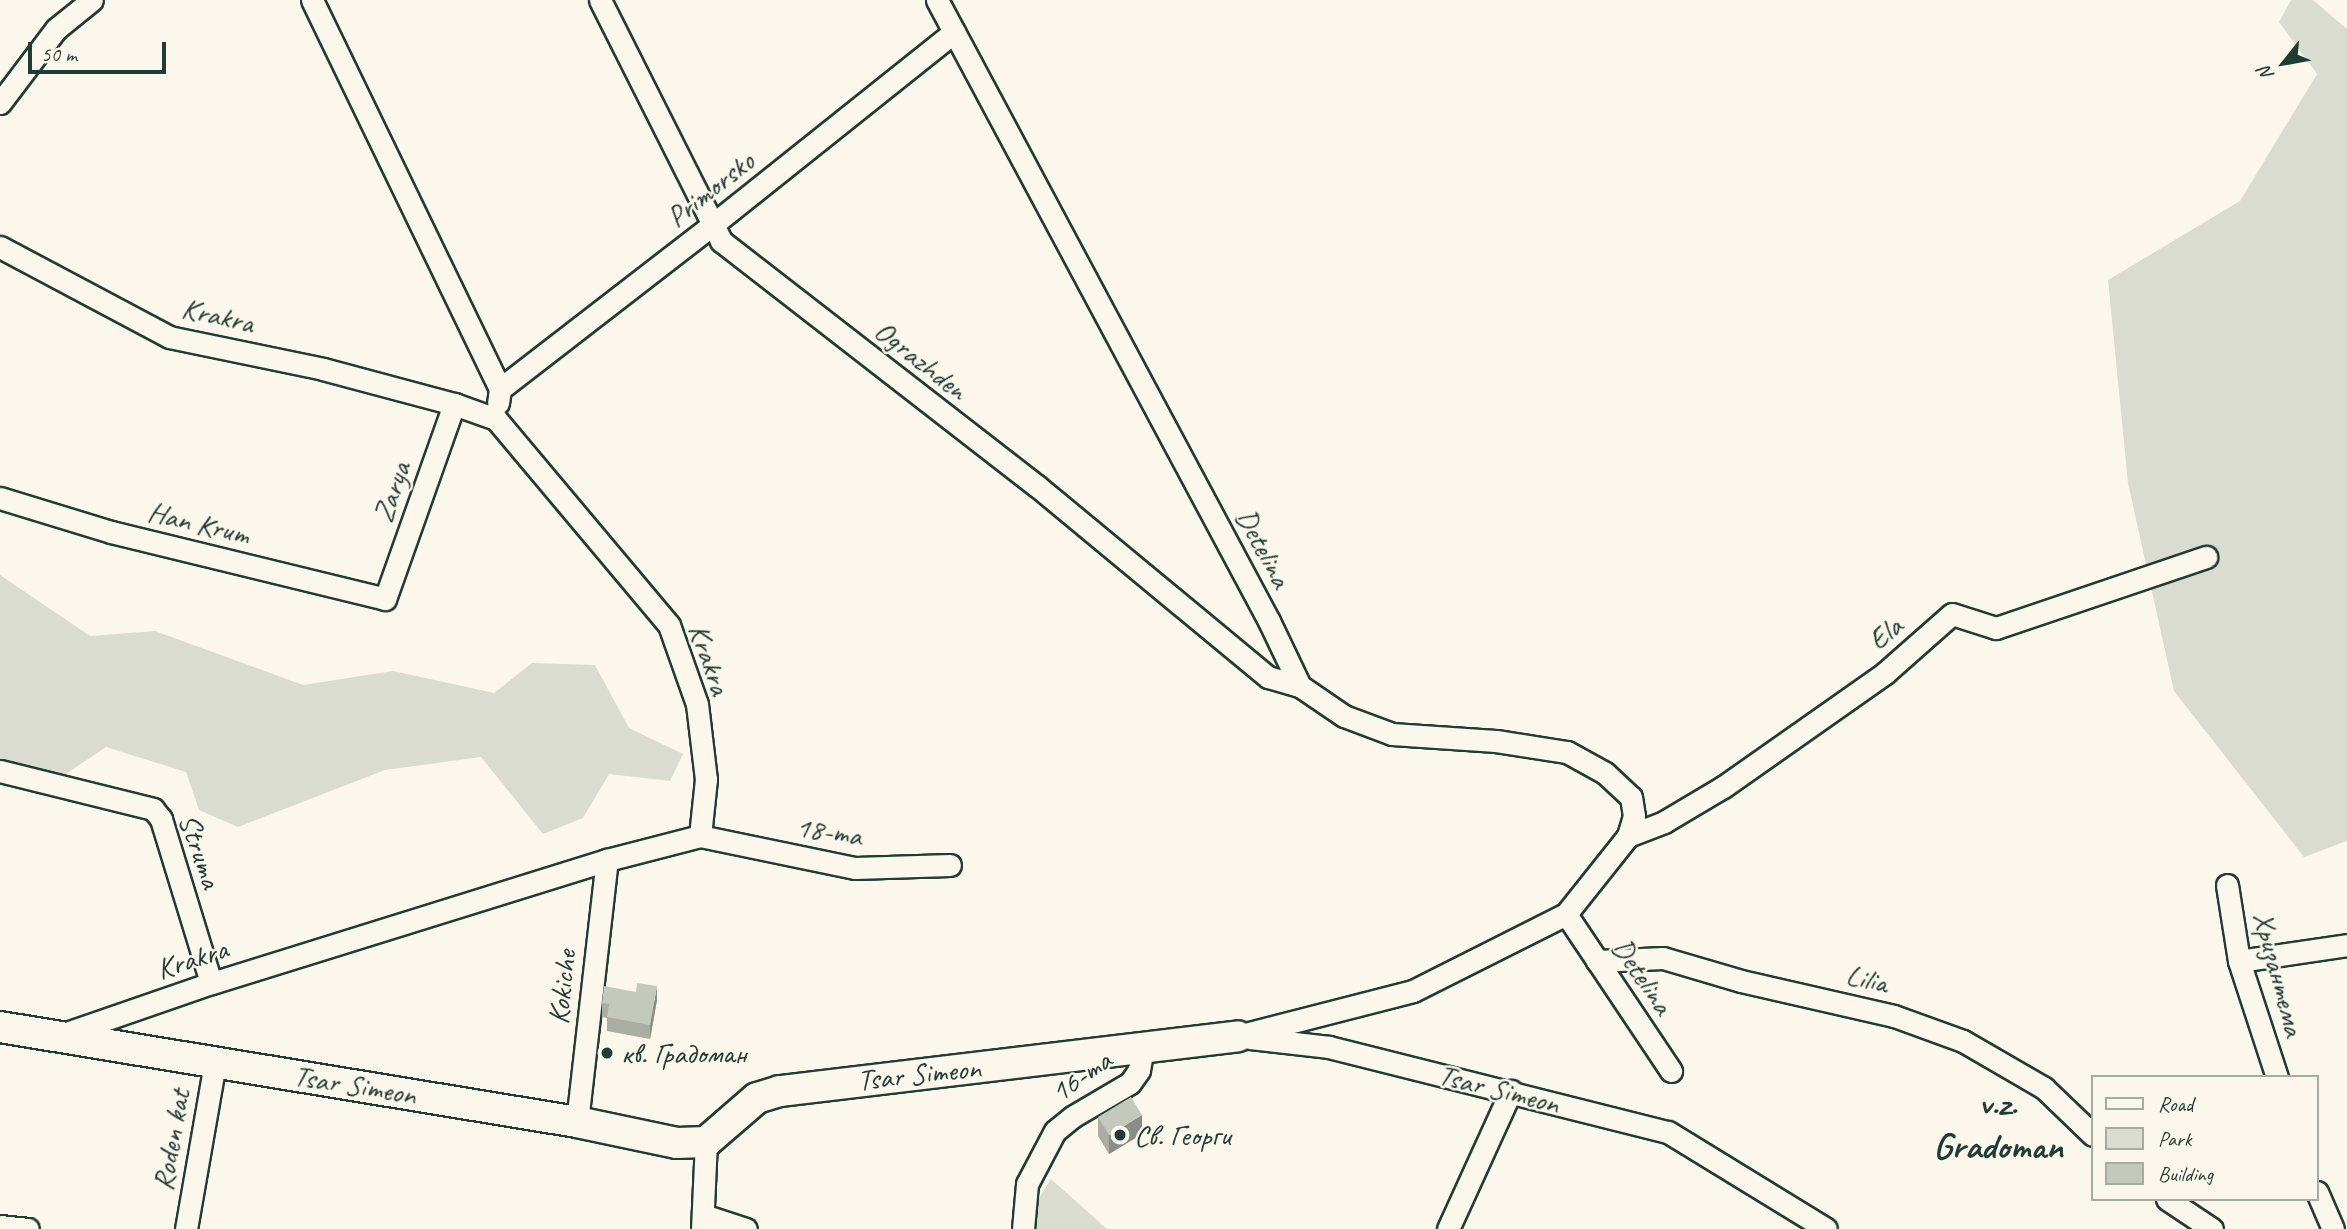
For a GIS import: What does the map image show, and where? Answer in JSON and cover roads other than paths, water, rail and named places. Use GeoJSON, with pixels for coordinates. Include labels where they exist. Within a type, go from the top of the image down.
{"type":"FeatureCollection","features":[{"type":"Feature","properties":{"kind":"street"},"geometry":{"type":"LineString","coordinates":[[0,103],[56,29],[92,0]]}},
{"type":"Feature","properties":{"kind":"street"},"geometry":{"type":"LineString","coordinates":[[312,0],[500,389],[496,419]]}},
{"type":"Feature","properties":{"kind":"street","name":"Ograzhden"},"geometry":{"type":"LineString","coordinates":[[600,0],[721,241],[1037,486],[1221,641],[1268,677],[1300,686]]}},
{"type":"Feature","properties":{"kind":"street","name":"Detelina"},"geometry":{"type":"LineString","coordinates":[[937,0],[1262,609],[1300,686],[1344,716],[1392,734],[1496,741],[1567,752],[1605,773],[1631,797],[1633,816],[1628,836]]}},
{"type":"Feature","properties":{"kind":"street","name":"Primorsko"},"geometry":{"type":"LineString","coordinates":[[500,389],[712,226],[954,32]]}},
{"type":"Feature","properties":{"kind":"street","name":"Krakra"},"geometry":{"type":"LineString","coordinates":[[0,247],[169,337],[323,369],[454,404],[496,419],[669,625],[697,704],[706,779],[700,836],[607,860],[211,983],[59,1036]]}},
{"type":"Feature","properties":{"kind":"street","name":"Zarya"},"geometry":{"type":"LineString","coordinates":[[385,599],[454,404]]}},
{"type":"Feature","properties":{"kind":"street","name":"Han Krum"},"geometry":{"type":"LineString","coordinates":[[0,498],[111,532],[385,599]]}},
{"type":"Feature","properties":{"kind":"street","name":"Ela"},"geometry":{"type":"LineString","coordinates":[[1628,836],[1664,822],[1723,787],[1885,673],[1952,614],[1996,628],[2206,557]]}},
{"type":"Feature","properties":{"kind":"street","name":"Struma"},"geometry":{"type":"LineString","coordinates":[[0,771],[153,809],[161,819],[211,983]]}},
{"type":"Feature","properties":{"kind":"street","name":"18-та"},"geometry":{"type":"LineString","coordinates":[[700,836],[855,868],[950,865]]}},
{"type":"Feature","properties":{"kind":"street"},"geometry":{"type":"LineString","coordinates":[[1238,1036],[1413,991],[1566,914],[1628,836]]}},
{"type":"Feature","properties":{"kind":"street","name":"Kokiche"},"geometry":{"type":"LineString","coordinates":[[577,1122],[607,860]]}},
{"type":"Feature","properties":{"kind":"street","name":"Хризантема"},"geometry":{"type":"LineString","coordinates":[[2227,885],[2239,961],[2276,1075]]}},
{"type":"Feature","properties":{"kind":"street","name":"Detelina"},"geometry":{"type":"LineString","coordinates":[[1566,914],[1671,1071]]}},
{"type":"Feature","properties":{"kind":"street"},"geometry":{"type":"LineString","coordinates":[[2239,961],[2347,945]]}},
{"type":"Feature","properties":{"kind":"street","name":"Lilia"},"geometry":{"type":"LineString","coordinates":[[1597,961],[1663,958],[1741,981],[1894,1016],[1964,1041],[2044,1088],[2092,1134]]}},
{"type":"Feature","properties":{"kind":"street","name":"Tsar Simeon"},"geometry":{"type":"LineString","coordinates":[[0,1027],[577,1122],[677,1143],[706,1142],[757,1098],[780,1091],[1238,1036],[1329,1046],[1668,1132],[1826,1229]]}},
{"type":"Feature","properties":{"kind":"street","name":"16-та"},"geometry":{"type":"LineString","coordinates":[[1023,1229],[1027,1184],[1055,1131],[1130,1083],[1139,1070],[1143,1048]]}},
{"type":"Feature","properties":{"kind":"street","name":"Roden kat"},"geometry":{"type":"LineString","coordinates":[[186,1229],[215,1062]]}},
{"type":"Feature","properties":{"kind":"street"},"geometry":{"type":"LineString","coordinates":[[1448,1229],[1511,1091]]}},
{"type":"Feature","properties":{"kind":"street"},"geometry":{"type":"LineString","coordinates":[[706,1142],[702,1222],[746,1229]]}},
{"type":"Feature","properties":{"kind":"street"},"geometry":{"type":"LineString","coordinates":[[2319,1197],[2333,1229]]}},
{"type":"Feature","properties":{"kind":"street"},"geometry":{"type":"LineString","coordinates":[[2171,1201],[2212,1229]]}},
{"type":"Feature","properties":{"kind":"street"},"geometry":{"type":"LineString","coordinates":[[0,1226],[28,1229]]}},
{"type":"Feature","properties":{"kind":"place","name":"кв. Градоман"},"geometry":{"type":"Point","coordinates":[607,1053]}},
{"type":"Feature","properties":{"kind":"place","name":"Св. Георги"},"geometry":{"type":"Point","coordinates":[1120,1135]}},
{"type":"Feature","properties":{"kind":"district","name":"v.z. Gradoman"},"geometry":{"type":"Point","coordinates":[1998,1126]}}]}
